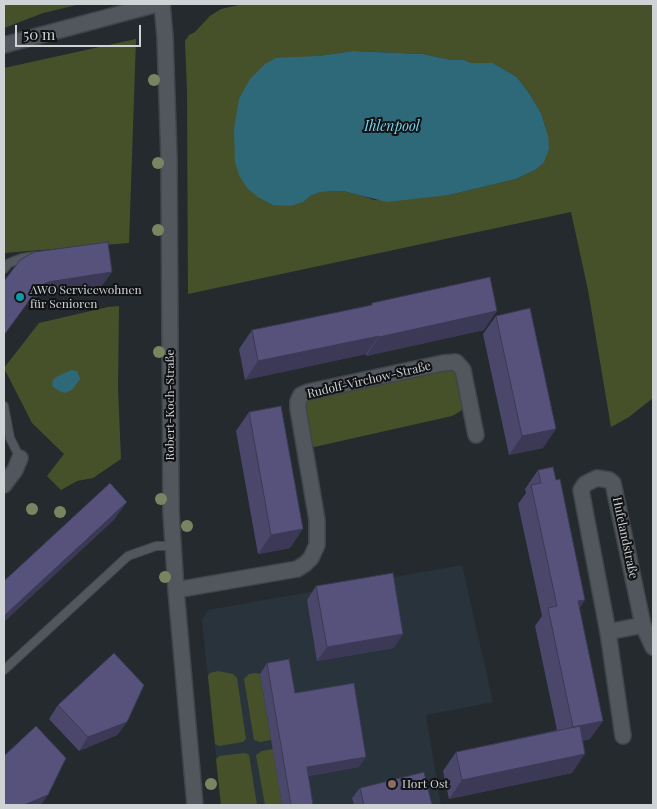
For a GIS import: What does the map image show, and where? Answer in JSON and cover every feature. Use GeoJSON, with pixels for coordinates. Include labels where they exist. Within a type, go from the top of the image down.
{"type":"FeatureCollection","features":[{"type":"Feature","properties":{"kind":"street"},"geometry":{"type":"LineString","coordinates":[[4,45],[157,4]]}},
{"type":"Feature","properties":{"kind":"street","name":"Robert-Koch-Straße"},"geometry":{"type":"LineString","coordinates":[[162,4],[165,37],[169,159],[169,438],[173,546],[196,805]]}},
{"type":"Feature","properties":{"kind":"street","name":"Rudolf-Virchow-Straße"},"geometry":{"type":"LineString","coordinates":[[176,590],[297,569],[311,558],[317,545],[316,520],[298,409],[298,401],[301,395],[451,361],[456,362],[460,365],[466,386],[476,435]]}},
{"type":"Feature","properties":{"kind":"street"},"geometry":{"type":"LineString","coordinates":[[4,485],[15,470],[20,458]]}},
{"type":"Feature","properties":{"kind":"street","name":"Hufelandstraße"},"geometry":{"type":"LineString","coordinates":[[623,736],[608,632],[581,490],[585,484],[597,478],[609,480],[613,483],[643,624],[653,647]]}},
{"type":"Feature","properties":{"kind":"street"},"geometry":{"type":"LineString","coordinates":[[608,632],[643,624]]}},
{"type":"Feature","properties":{"kind":"lane"},"geometry":{"type":"LineString","coordinates":[[4,269],[9,262],[41,255]]}},
{"type":"Feature","properties":{"kind":"lane"},"geometry":{"type":"LineString","coordinates":[[4,406],[10,438],[20,458]]}},
{"type":"Feature","properties":{"kind":"lane"},"geometry":{"type":"LineString","coordinates":[[4,670],[133,552],[156,546],[173,546]]}},
{"type":"Feature","properties":{"kind":"shaded area"},"geometry":{"type":"Polygon","coordinates":[[[462,565],[493,702],[426,715],[441,805],[221,805],[202,620],[208,610],[462,565]]]}},
{"type":"Feature","properties":{"kind":"green space"},"geometry":{"type":"Polygon","coordinates":[[[4,4],[81,4],[43,13],[4,28],[4,4]]]}},
{"type":"Feature","properties":{"kind":"green space"},"geometry":{"type":"Polygon","coordinates":[[[243,4],[653,4],[653,398],[629,417],[611,427],[588,290],[571,212],[188,294],[185,41],[210,16],[221,9],[243,4]],[[353,51],[318,56],[310,196],[321,192],[343,191],[374,200],[449,195],[516,179],[535,170],[548,135],[541,113],[517,77],[493,63],[471,63],[464,60],[451,60],[423,54],[353,51]]]}},
{"type":"Feature","properties":{"kind":"green space"},"geometry":{"type":"Polygon","coordinates":[[[136,39],[129,243],[4,253],[4,68],[136,39]]]}},
{"type":"Feature","properties":{"kind":"green space"},"geometry":{"type":"Polygon","coordinates":[[[119,306],[118,389],[121,459],[93,478],[77,481],[61,490],[47,476],[64,454],[32,423],[4,368],[39,323],[119,306]]]}},
{"type":"Feature","properties":{"kind":"green space"},"geometry":{"type":"Polygon","coordinates":[[[448,368],[454,370],[458,379],[465,407],[452,416],[314,447],[309,444],[304,409],[306,402],[312,398],[448,368]]]}},
{"type":"Feature","properties":{"kind":"green space"},"geometry":{"type":"Polygon","coordinates":[[[218,671],[233,674],[237,678],[246,739],[243,742],[219,746],[215,744],[208,676],[210,673],[218,671]]]}},
{"type":"Feature","properties":{"kind":"green space"},"geometry":{"type":"Polygon","coordinates":[[[249,674],[260,674],[271,740],[260,742],[254,740],[244,679],[249,674]]]}},
{"type":"Feature","properties":{"kind":"green space"},"geometry":{"type":"Polygon","coordinates":[[[273,749],[282,805],[265,805],[256,755],[262,751],[273,749]]]}},
{"type":"Feature","properties":{"kind":"green space"},"geometry":{"type":"Polygon","coordinates":[[[245,753],[249,755],[257,805],[221,805],[216,759],[219,756],[245,753]]]}},
{"type":"Feature","properties":{"kind":"water","name":"Ihlenpool"},"geometry":{"type":"Polygon","coordinates":[[[353,51],[423,54],[451,60],[464,60],[471,63],[493,63],[517,77],[541,113],[548,135],[549,149],[544,162],[535,170],[516,179],[449,195],[387,202],[343,191],[321,192],[291,206],[273,205],[258,197],[247,188],[239,175],[235,162],[234,129],[239,99],[250,79],[265,64],[276,58],[318,56],[353,51]]]}},
{"type":"Feature","properties":{"kind":"water"},"geometry":{"type":"Polygon","coordinates":[[[71,370],[77,371],[80,379],[72,390],[65,393],[53,387],[53,380],[56,377],[71,370]]]}},
{"type":"Feature","properties":{"kind":"building","name":"AWO Servicewohnen für Senioren"},"geometry":{"type":"Polygon","coordinates":[[[108,242],[112,272],[48,282],[40,286],[4,335],[4,281],[20,260],[34,252],[108,242]]]}},
{"type":"Feature","properties":{"kind":"building"},"geometry":{"type":"Polygon","coordinates":[[[490,277],[497,311],[258,361],[252,330],[372,305],[372,303],[490,277]]]}},
{"type":"Feature","properties":{"kind":"building"},"geometry":{"type":"Polygon","coordinates":[[[530,308],[556,429],[522,436],[496,316],[530,308]]]}},
{"type":"Feature","properties":{"kind":"building"},"geometry":{"type":"Polygon","coordinates":[[[281,406],[303,529],[271,535],[249,412],[281,406]]]}},
{"type":"Feature","properties":{"kind":"building"},"geometry":{"type":"Polygon","coordinates":[[[553,467],[556,480],[560,479],[585,600],[578,601],[603,721],[573,727],[548,608],[557,606],[531,485],[541,483],[538,470],[553,467]]]}},
{"type":"Feature","properties":{"kind":"building"},"geometry":{"type":"Polygon","coordinates":[[[110,483],[127,502],[4,616],[4,581],[110,483]]]}},
{"type":"Feature","properties":{"kind":"building"},"geometry":{"type":"Polygon","coordinates":[[[393,573],[403,634],[327,647],[316,586],[393,573]]]}},
{"type":"Feature","properties":{"kind":"building"},"geometry":{"type":"Polygon","coordinates":[[[114,653],[144,685],[127,722],[88,737],[58,705],[114,653]]]}},
{"type":"Feature","properties":{"kind":"building"},"geometry":{"type":"Polygon","coordinates":[[[289,659],[295,693],[354,683],[366,757],[307,767],[313,805],[291,805],[267,663],[289,659]]]}},
{"type":"Feature","properties":{"kind":"building"},"geometry":{"type":"Polygon","coordinates":[[[36,726],[66,758],[48,795],[24,805],[5,805],[4,756],[36,726]]]}},
{"type":"Feature","properties":{"kind":"building"},"geometry":{"type":"Polygon","coordinates":[[[580,726],[585,754],[462,780],[456,752],[580,726]]]}},
{"type":"Feature","properties":{"kind":"building"},"geometry":{"type":"Polygon","coordinates":[[[424,772],[432,805],[364,805],[360,788],[424,772]]]}},
{"type":"Feature","properties":{"kind":"place","name":"AWO Servicewohnen für Senioren"},"geometry":{"type":"Point","coordinates":[20,297]}},
{"type":"Feature","properties":{"kind":"place","name":"Hort Ost"},"geometry":{"type":"Point","coordinates":[392,784]}}]}
